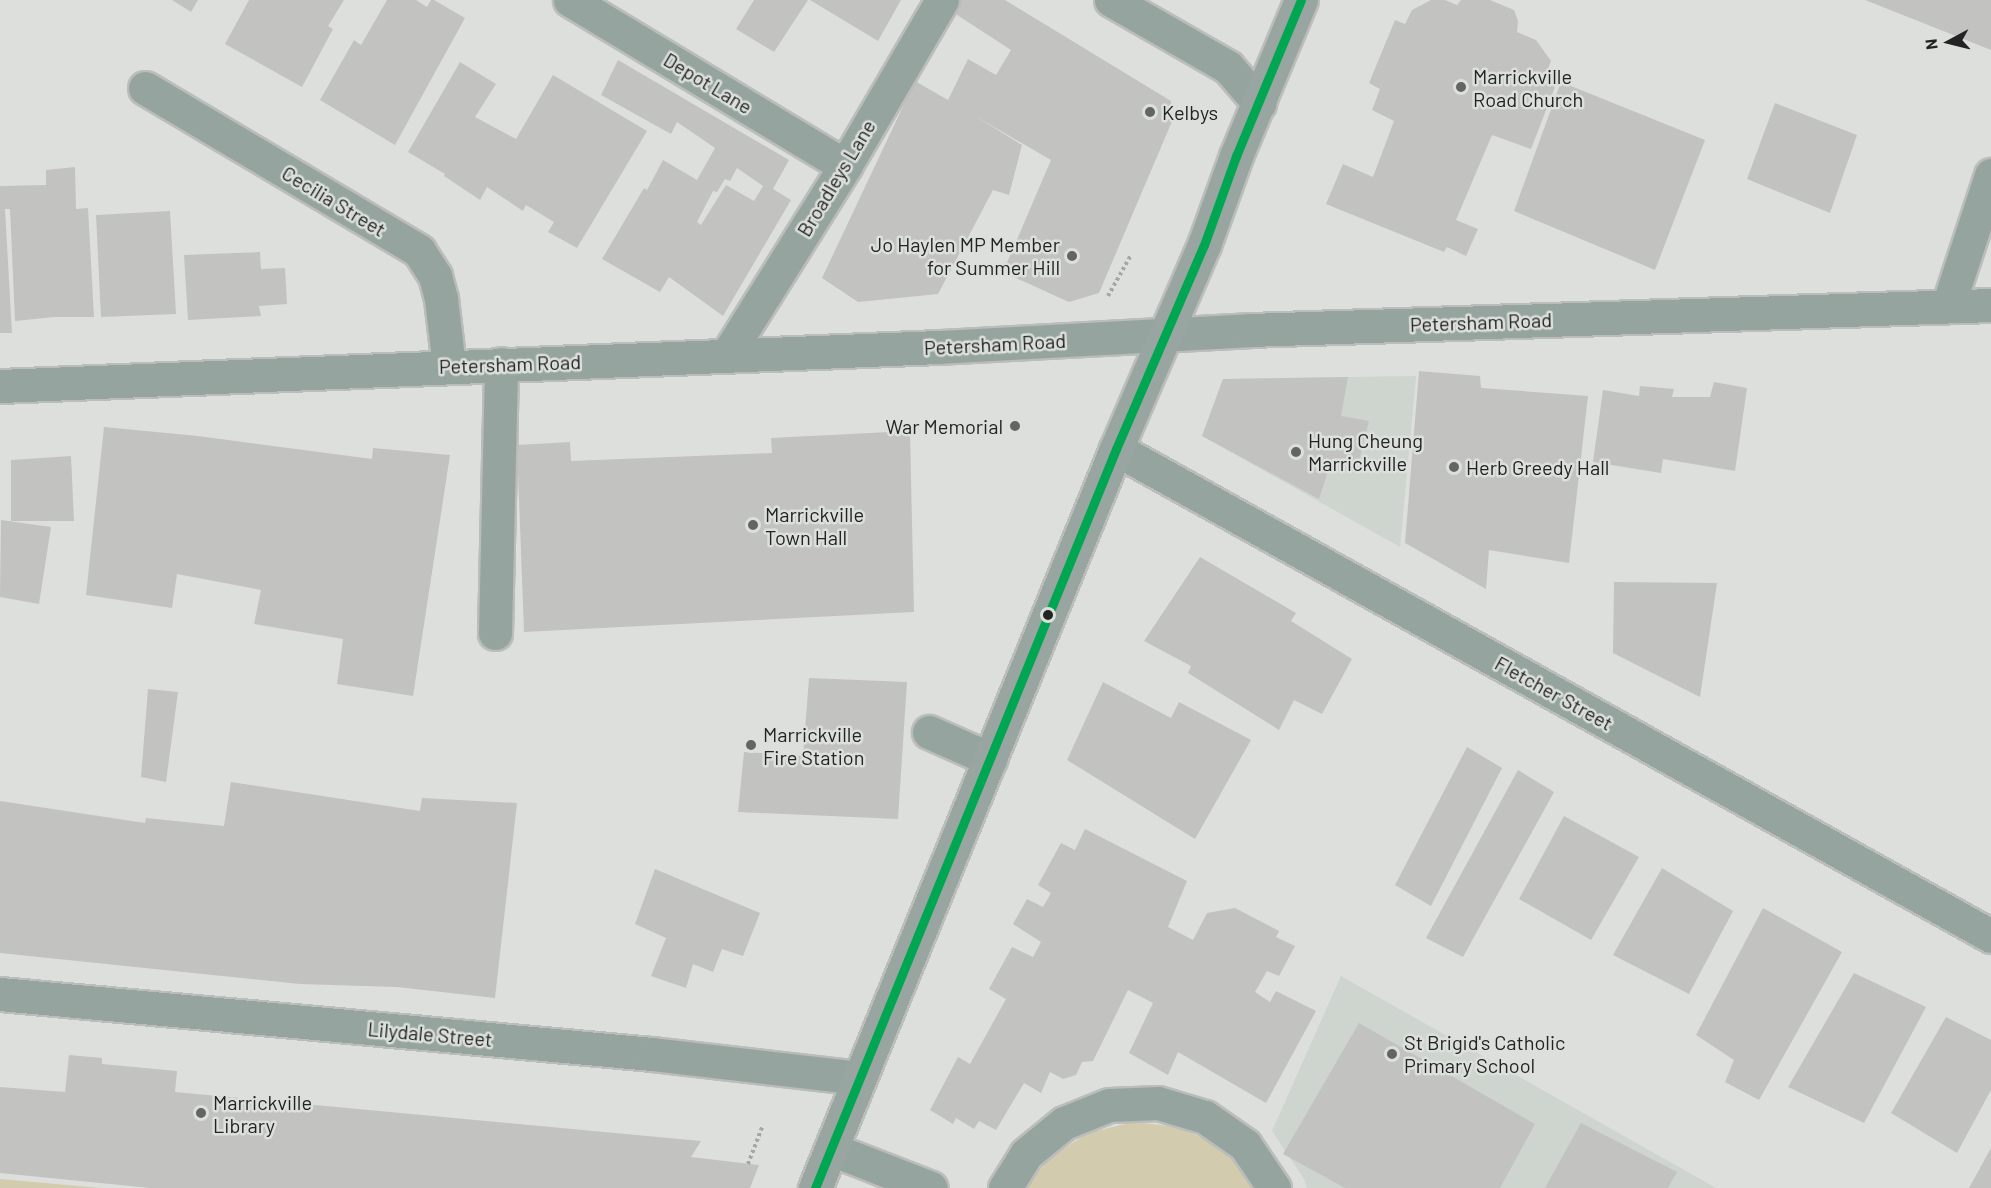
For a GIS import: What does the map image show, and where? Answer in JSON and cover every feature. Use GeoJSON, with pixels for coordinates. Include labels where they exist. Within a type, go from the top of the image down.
{"type":"FeatureCollection","features":[{"type":"Feature","properties":{"kind":"main road"},"geometry":{"type":"LineString","coordinates":[[815,1188],[1116,450],[1166,336],[1301,0]]}},
{"type":"Feature","properties":{"kind":"street","name":"Depot Lane"},"geometry":{"type":"LineString","coordinates":[[570,0],[845,166]]}},
{"type":"Feature","properties":{"kind":"street","name":"Broadleys Lane"},"geometry":{"type":"LineString","coordinates":[[727,355],[845,166],[942,0]]}},
{"type":"Feature","properties":{"kind":"street"},"geometry":{"type":"LineString","coordinates":[[1111,0],[1228,67],[1259,103]]}},
{"type":"Feature","properties":{"kind":"street","name":"Cecilia Street"},"geometry":{"type":"LineString","coordinates":[[145,88],[419,251],[435,276],[441,299],[449,366]]}},
{"type":"Feature","properties":{"kind":"street"},"geometry":{"type":"LineString","coordinates":[[1948,306],[1991,175]]}},
{"type":"Feature","properties":{"kind":"street","name":"Petersham Road"},"geometry":{"type":"LineString","coordinates":[[0,386],[1166,336],[1250,330],[1991,305]]}},
{"type":"Feature","properties":{"kind":"street"},"geometry":{"type":"LineString","coordinates":[[495,633],[501,364]]}},
{"type":"Feature","properties":{"kind":"street","name":"Fletcher Street"},"geometry":{"type":"LineString","coordinates":[[1116,450],[1991,936]]}},
{"type":"Feature","properties":{"kind":"street"},"geometry":{"type":"LineString","coordinates":[[929,732],[990,759]]}},
{"type":"Feature","properties":{"kind":"street","name":"Lilydale Street"},"geometry":{"type":"LineString","coordinates":[[0,994],[652,1054],[860,1078]]}},
{"type":"Feature","properties":{"kind":"street"},"geometry":{"type":"LineString","coordinates":[[1005,1188],[1026,1154],[1064,1123],[1109,1105],[1158,1103],[1205,1117],[1245,1145],[1276,1187]]}},
{"type":"Feature","properties":{"kind":"street"},"geometry":{"type":"LineString","coordinates":[[831,1149],[931,1188]]}},
{"type":"Feature","properties":{"kind":"path"},"geometry":{"type":"LineString","coordinates":[[1107,297],[1131,255]]}},
{"type":"Feature","properties":{"kind":"path"},"geometry":{"type":"LineString","coordinates":[[748,1164],[762,1128]]}},
{"type":"Feature","properties":{"kind":"shaded area"},"geometry":{"type":"Polygon","coordinates":[[[1416,376],[1400,547],[1202,436],[1223,379],[1416,376]]]}},
{"type":"Feature","properties":{"kind":"shaded area","name":"St Brigid's Catholic Primary School"},"geometry":{"type":"Polygon","coordinates":[[[1341,976],[1716,1188],[1307,1188],[1304,1179],[1272,1131],[1341,976]]]}},
{"type":"Feature","properties":{"kind":"shaded area"},"geometry":{"type":"Polygon","coordinates":[[[1133,1122],[1179,1127],[1221,1147],[1257,1188],[1026,1188],[1049,1158],[1088,1133],[1133,1122]]]}},
{"type":"Feature","properties":{"kind":"shaded area"},"geometry":{"type":"Polygon","coordinates":[[[0,1179],[101,1188],[0,1188],[0,1179]]]}},
{"type":"Feature","properties":{"kind":"building"},"geometry":{"type":"Polygon","coordinates":[[[172,0],[198,0],[191,12],[172,0]]]}},
{"type":"Feature","properties":{"kind":"building"},"geometry":{"type":"Polygon","coordinates":[[[249,0],[344,0],[328,26],[333,29],[302,87],[225,44],[249,0]]]}},
{"type":"Feature","properties":{"kind":"building"},"geometry":{"type":"Polygon","coordinates":[[[387,0],[416,0],[427,7],[431,0],[434,0],[465,18],[395,145],[320,100],[354,40],[361,45],[387,0]]]}},
{"type":"Feature","properties":{"kind":"building"},"geometry":{"type":"Polygon","coordinates":[[[754,0],[808,0],[774,52],[736,29],[754,0]]]}},
{"type":"Feature","properties":{"kind":"building"},"geometry":{"type":"Polygon","coordinates":[[[810,0],[901,0],[878,41],[810,0]]]}},
{"type":"Feature","properties":{"kind":"building"},"geometry":{"type":"Polygon","coordinates":[[[959,0],[1005,0],[1171,101],[1173,119],[1099,293],[1069,302],[1003,272],[1051,160],[975,116],[1022,145],[1009,195],[993,190],[938,294],[858,302],[822,278],[915,81],[948,100],[968,59],[996,75],[1011,50],[954,13],[959,0]]]}},
{"type":"Feature","properties":{"kind":"building"},"geometry":{"type":"Polygon","coordinates":[[[1431,0],[1445,0],[1457,5],[1461,0],[1490,0],[1514,10],[1518,21],[1517,32],[1536,40],[1551,61],[1543,82],[1555,87],[1531,149],[1492,135],[1456,220],[1478,229],[1466,256],[1447,247],[1444,252],[1326,204],[1343,164],[1373,177],[1394,121],[1372,110],[1380,89],[1369,83],[1395,20],[1405,24],[1412,10],[1431,0]]]}},
{"type":"Feature","properties":{"kind":"building"},"geometry":{"type":"Polygon","coordinates":[[[1865,0],[1991,0],[1991,50],[1865,0]]]}},
{"type":"Feature","properties":{"kind":"building"},"geometry":{"type":"Polygon","coordinates":[[[618,60],[789,160],[773,189],[791,200],[723,316],[669,277],[660,292],[602,259],[644,188],[647,190],[663,160],[697,180],[715,148],[677,122],[671,134],[601,95],[618,60]],[[737,168],[730,181],[725,179],[717,192],[713,191],[697,222],[701,225],[726,185],[754,201],[763,186],[737,168]]]}},
{"type":"Feature","properties":{"kind":"building"},"geometry":{"type":"Polygon","coordinates":[[[460,62],[496,84],[475,117],[516,139],[553,75],[647,131],[577,248],[548,232],[554,222],[526,205],[523,211],[487,187],[480,200],[444,176],[445,174],[408,152],[460,62]]]}},
{"type":"Feature","properties":{"kind":"building"},"geometry":{"type":"Polygon","coordinates":[[[1561,82],[1705,140],[1655,270],[1514,211],[1561,82]]]}},
{"type":"Feature","properties":{"kind":"building"},"geometry":{"type":"Polygon","coordinates":[[[1775,103],[1857,135],[1830,213],[1747,179],[1775,103]]]}},
{"type":"Feature","properties":{"kind":"building"},"geometry":{"type":"Polygon","coordinates":[[[75,167],[76,209],[88,208],[94,317],[54,317],[15,321],[10,209],[5,209],[12,333],[0,333],[0,186],[46,185],[46,170],[75,167]]]}},
{"type":"Feature","properties":{"kind":"building"},"geometry":{"type":"Polygon","coordinates":[[[170,211],[176,314],[101,317],[96,215],[170,211]]]}},
{"type":"Feature","properties":{"kind":"building"},"geometry":{"type":"Polygon","coordinates":[[[260,252],[261,269],[285,268],[287,304],[259,306],[261,316],[188,320],[184,255],[260,252]]]}},
{"type":"Feature","properties":{"kind":"building"},"geometry":{"type":"Polygon","coordinates":[[[1419,371],[1480,376],[1481,388],[1588,396],[1569,563],[1489,550],[1486,589],[1405,543],[1419,371]]]}},
{"type":"Feature","properties":{"kind":"building","name":"Hung Cheung Marrickville"},"geometry":{"type":"Polygon","coordinates":[[[1348,377],[1341,416],[1369,421],[1356,473],[1329,468],[1319,499],[1202,436],[1223,379],[1348,377]]]}},
{"type":"Feature","properties":{"kind":"building"},"geometry":{"type":"Polygon","coordinates":[[[1714,382],[1747,388],[1735,471],[1663,459],[1661,473],[1593,462],[1603,390],[1639,396],[1640,386],[1674,389],[1672,397],[1710,397],[1714,382]]]}},
{"type":"Feature","properties":{"kind":"building"},"geometry":{"type":"Polygon","coordinates":[[[104,427],[198,436],[372,459],[373,448],[450,455],[413,696],[337,684],[343,639],[254,624],[261,590],[177,574],[172,608],[86,595],[104,427]]]}},
{"type":"Feature","properties":{"kind":"building"},"geometry":{"type":"Polygon","coordinates":[[[910,431],[914,612],[524,632],[517,445],[570,442],[571,461],[772,453],[771,438],[910,431]]]}},
{"type":"Feature","properties":{"kind":"building"},"geometry":{"type":"Polygon","coordinates":[[[71,456],[74,521],[11,521],[11,460],[71,456]]]}},
{"type":"Feature","properties":{"kind":"building"},"geometry":{"type":"Polygon","coordinates":[[[1,520],[51,527],[39,604],[0,597],[1,520]]]}},
{"type":"Feature","properties":{"kind":"building"},"geometry":{"type":"Polygon","coordinates":[[[1200,557],[1296,613],[1291,621],[1352,659],[1322,714],[1294,700],[1279,730],[1188,673],[1191,666],[1144,641],[1200,557]]]}},
{"type":"Feature","properties":{"kind":"building"},"geometry":{"type":"Polygon","coordinates":[[[1614,582],[1717,583],[1700,697],[1613,653],[1614,582]]]}},
{"type":"Feature","properties":{"kind":"building"},"geometry":{"type":"Polygon","coordinates":[[[809,678],[907,682],[898,819],[738,812],[744,752],[803,756],[809,678]]]}},
{"type":"Feature","properties":{"kind":"building"},"geometry":{"type":"Polygon","coordinates":[[[1103,682],[1171,718],[1179,702],[1251,740],[1195,839],[1067,760],[1103,682]]]}},
{"type":"Feature","properties":{"kind":"building"},"geometry":{"type":"Polygon","coordinates":[[[148,689],[178,692],[166,782],[141,777],[148,689]]]}},
{"type":"Feature","properties":{"kind":"building"},"geometry":{"type":"Polygon","coordinates":[[[1467,747],[1502,768],[1431,906],[1395,885],[1467,747]]]}},
{"type":"Feature","properties":{"kind":"building"},"geometry":{"type":"Polygon","coordinates":[[[1518,770],[1554,792],[1463,957],[1426,938],[1518,770]]]}},
{"type":"Feature","properties":{"kind":"building"},"geometry":{"type":"Polygon","coordinates":[[[231,782],[420,811],[422,798],[517,803],[495,998],[397,987],[300,984],[0,953],[0,801],[145,823],[146,818],[224,826],[231,782]]]}},
{"type":"Feature","properties":{"kind":"building"},"geometry":{"type":"Polygon","coordinates":[[[1564,816],[1639,857],[1591,940],[1519,899],[1564,816]]]}},
{"type":"Feature","properties":{"kind":"building"},"geometry":{"type":"Polygon","coordinates":[[[1085,829],[1187,881],[1168,927],[1193,940],[1207,913],[1235,908],[1279,931],[1276,937],[1295,946],[1279,976],[1267,971],[1255,992],[1270,1002],[1276,991],[1316,1011],[1266,1103],[1178,1052],[1168,1075],[1129,1053],[1153,1003],[1128,990],[1093,1061],[1082,1062],[1076,1075],[1063,1079],[1050,1072],[1041,1093],[1024,1083],[996,1130],[979,1121],[974,1129],[956,1118],[953,1124],[930,1110],[958,1057],[970,1064],[1006,999],[989,989],[1012,947],[1033,957],[1041,942],[1013,924],[1027,899],[1043,907],[1051,893],[1038,885],[1061,843],[1075,850],[1085,829]]]}},
{"type":"Feature","properties":{"kind":"building"},"geometry":{"type":"Polygon","coordinates":[[[1662,868],[1733,911],[1689,994],[1613,955],[1662,868]]]}},
{"type":"Feature","properties":{"kind":"building"},"geometry":{"type":"Polygon","coordinates":[[[655,869],[760,913],[743,956],[722,949],[713,972],[693,964],[686,988],[651,976],[666,938],[635,924],[655,869]]]}},
{"type":"Feature","properties":{"kind":"building"},"geometry":{"type":"Polygon","coordinates":[[[1763,908],[1842,952],[1759,1100],[1725,1082],[1734,1060],[1696,1035],[1763,908]]]}},
{"type":"Feature","properties":{"kind":"building"},"geometry":{"type":"Polygon","coordinates":[[[1854,973],[1926,1007],[1864,1123],[1788,1087],[1854,973]]]}},
{"type":"Feature","properties":{"kind":"building"},"geometry":{"type":"Polygon","coordinates":[[[1946,1017],[1991,1040],[1991,1090],[1957,1153],[1891,1113],[1946,1017]]]}},
{"type":"Feature","properties":{"kind":"building"},"geometry":{"type":"Polygon","coordinates":[[[1359,1023],[1535,1124],[1500,1188],[1345,1188],[1283,1154],[1359,1023]]]}},
{"type":"Feature","properties":{"kind":"building","name":"Marrickville Library"},"geometry":{"type":"Polygon","coordinates":[[[69,1055],[102,1058],[102,1064],[177,1071],[175,1092],[701,1141],[691,1157],[759,1165],[750,1188],[150,1188],[0,1173],[0,1087],[65,1092],[69,1055]]]}},
{"type":"Feature","properties":{"kind":"building"},"geometry":{"type":"Polygon","coordinates":[[[1581,1123],[1677,1172],[1668,1188],[1545,1188],[1581,1123]]]}},
{"type":"Feature","properties":{"kind":"building"},"geometry":{"type":"Polygon","coordinates":[[[1991,1148],[1991,1188],[1969,1188],[1991,1148]]]}},
{"type":"Feature","properties":{"kind":"transit line"},"geometry":{"type":"LineString","coordinates":[[815,1188],[1116,449],[1204,245],[1236,156],[1301,0]]}},
{"type":"Feature","properties":{"kind":"place","name":"Marrickville Road Church"},"geometry":{"type":"Point","coordinates":[1461,87]}},
{"type":"Feature","properties":{"kind":"place","name":"Kelbys"},"geometry":{"type":"Point","coordinates":[1150,112]}},
{"type":"Feature","properties":{"kind":"place","name":"Jo Haylen MP Member for Summer Hill"},"geometry":{"type":"Point","coordinates":[1072,256]}},
{"type":"Feature","properties":{"kind":"place","name":"War Memorial"},"geometry":{"type":"Point","coordinates":[1015,426]}},
{"type":"Feature","properties":{"kind":"place","name":"Hung Cheung Marrickville"},"geometry":{"type":"Point","coordinates":[1296,452]}},
{"type":"Feature","properties":{"kind":"place","name":"Herb Greedy Hall"},"geometry":{"type":"Point","coordinates":[1454,467]}},
{"type":"Feature","properties":{"kind":"place","name":"Marrickville Town Hall"},"geometry":{"type":"Point","coordinates":[753,525]}},
{"type":"Feature","properties":{"kind":"place","name":"Marrickville Fire Station"},"geometry":{"type":"Point","coordinates":[751,745]}},
{"type":"Feature","properties":{"kind":"place","name":"St Brigid's Catholic Primary School"},"geometry":{"type":"Point","coordinates":[1392,1054]}},
{"type":"Feature","properties":{"kind":"place","name":"Marrickville Library"},"geometry":{"type":"Point","coordinates":[201,1113]}}]}
